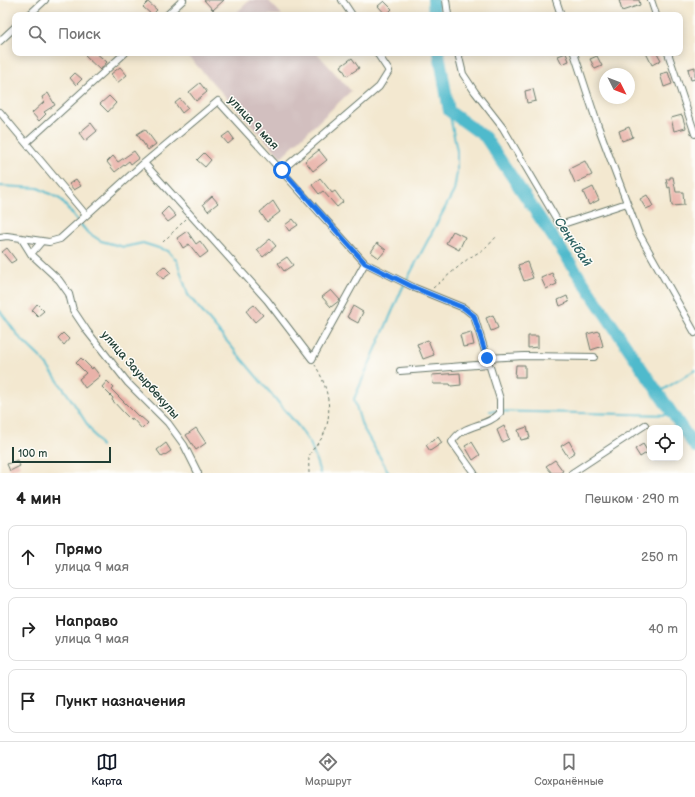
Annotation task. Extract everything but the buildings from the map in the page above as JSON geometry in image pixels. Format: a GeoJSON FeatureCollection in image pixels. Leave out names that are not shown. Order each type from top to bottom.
{"type":"FeatureCollection","features":[{"type":"Feature","properties":{"kind":"street"},"geometry":{"type":"LineString","coordinates":[[32,12],[45,0]]}},
{"type":"Feature","properties":{"kind":"street"},"geometry":{"type":"LineString","coordinates":[[170,12],[183,0]]}},
{"type":"Feature","properties":{"kind":"street"},"geometry":{"type":"LineString","coordinates":[[342,0],[350,12]]}},
{"type":"Feature","properties":{"kind":"street"},"geometry":{"type":"LineString","coordinates":[[446,0],[448,12]]}},
{"type":"Feature","properties":{"kind":"street"},"geometry":{"type":"LineString","coordinates":[[556,0],[560,12]]}},
{"type":"Feature","properties":{"kind":"street"},"geometry":{"type":"LineString","coordinates":[[651,0],[655,12]]}},
{"type":"Feature","properties":{"kind":"street"},"geometry":{"type":"LineString","coordinates":[[0,41],[12,30]]}},
{"type":"Feature","properties":{"kind":"street"},"geometry":{"type":"LineString","coordinates":[[26,143],[122,56]]}},
{"type":"Feature","properties":{"kind":"street"},"geometry":{"type":"LineString","coordinates":[[282,170],[379,86],[389,71],[379,56]]}},
{"type":"Feature","properties":{"kind":"street"},"geometry":{"type":"LineString","coordinates":[[459,56],[463,74],[474,92],[503,128],[560,225],[627,203]]}},
{"type":"Feature","properties":{"kind":"street"},"geometry":{"type":"LineString","coordinates":[[575,56],[598,126],[638,232],[695,333]]}},
{"type":"Feature","properties":{"kind":"street"},"geometry":{"type":"LineString","coordinates":[[669,56],[695,134]]}},
{"type":"Feature","properties":{"kind":"street","name":"улица 9 мая"},"geometry":{"type":"LineString","coordinates":[[144,163],[218,101],[365,263],[415,288],[464,308],[474,316],[500,398],[500,413],[495,419],[465,430],[456,435],[452,442],[474,473]]}},
{"type":"Feature","properties":{"kind":"street"},"geometry":{"type":"LineString","coordinates":[[0,112],[86,215]]}},
{"type":"Feature","properties":{"kind":"street"},"geometry":{"type":"LineString","coordinates":[[0,237],[7,236],[49,242],[60,239],[144,163],[267,300],[312,359],[365,263]]}},
{"type":"Feature","properties":{"kind":"street","name":"улица Зауырбекулы"},"geometry":{"type":"LineString","coordinates":[[21,238],[31,254],[59,280],[69,294],[73,310],[87,331],[128,383],[168,423],[184,445],[198,473]]}},
{"type":"Feature","properties":{"kind":"street"},"geometry":{"type":"LineString","coordinates":[[31,254],[42,241]]}},
{"type":"Feature","properties":{"kind":"street"},"geometry":{"type":"LineString","coordinates":[[400,371],[524,356],[594,357]]}},
{"type":"Feature","properties":{"kind":"street"},"geometry":{"type":"LineString","coordinates":[[572,473],[645,425]]}},
{"type":"Feature","properties":{"kind":"path"},"geometry":{"type":"LineString","coordinates":[[164,242],[191,215]]}},
{"type":"Feature","properties":{"kind":"path"},"geometry":{"type":"LineString","coordinates":[[427,293],[469,258],[486,248],[497,236]]}},
{"type":"Feature","properties":{"kind":"path"},"geometry":{"type":"LineString","coordinates":[[309,473],[309,456],[322,437],[329,420],[330,404],[320,373],[312,359]]}},
{"type":"Feature","properties":{"kind":"shaded area"},"geometry":{"type":"Polygon","coordinates":[[[250,0],[268,0],[279,12],[237,12],[250,0]]]}},
{"type":"Feature","properties":{"kind":"shaded area"},"geometry":{"type":"Polygon","coordinates":[[[320,56],[351,91],[281,157],[189,57],[320,56]]]}},
{"type":"Feature","properties":{"kind":"waterway","name":"Сеңкібай"},"geometry":{"type":"LineString","coordinates":[[433,0],[434,12]]}},
{"type":"Feature","properties":{"kind":"waterway","name":"Сеңкібай"},"geometry":{"type":"LineString","coordinates":[[440,56],[449,111],[485,137],[695,447]]}},
{"type":"Feature","properties":{"kind":"waterway"},"geometry":{"type":"LineString","coordinates":[[389,473],[362,426],[354,399],[402,289],[454,191],[457,172],[457,151],[449,111]]}},
{"type":"Feature","properties":{"kind":"waterway"},"geometry":{"type":"LineString","coordinates":[[0,186],[38,188],[60,199],[87,232],[101,241],[124,247],[143,243],[168,251],[177,261],[188,295],[299,427],[311,445],[320,473]]}},
{"type":"Feature","properties":{"kind":"waterway"},"geometry":{"type":"LineString","coordinates":[[0,311],[19,337],[43,360],[71,399],[101,446]]}},
{"type":"Feature","properties":{"kind":"waterway"},"geometry":{"type":"LineString","coordinates":[[658,393],[695,370]]}},
{"type":"Feature","properties":{"kind":"waterway"},"geometry":{"type":"LineString","coordinates":[[490,411],[673,415]]}},
{"type":"Feature","properties":{"kind":"route"},"geometry":{"type":"LineString","coordinates":[[282,170],[365,263],[415,288],[464,308],[474,316],[487,358]]}}]}
